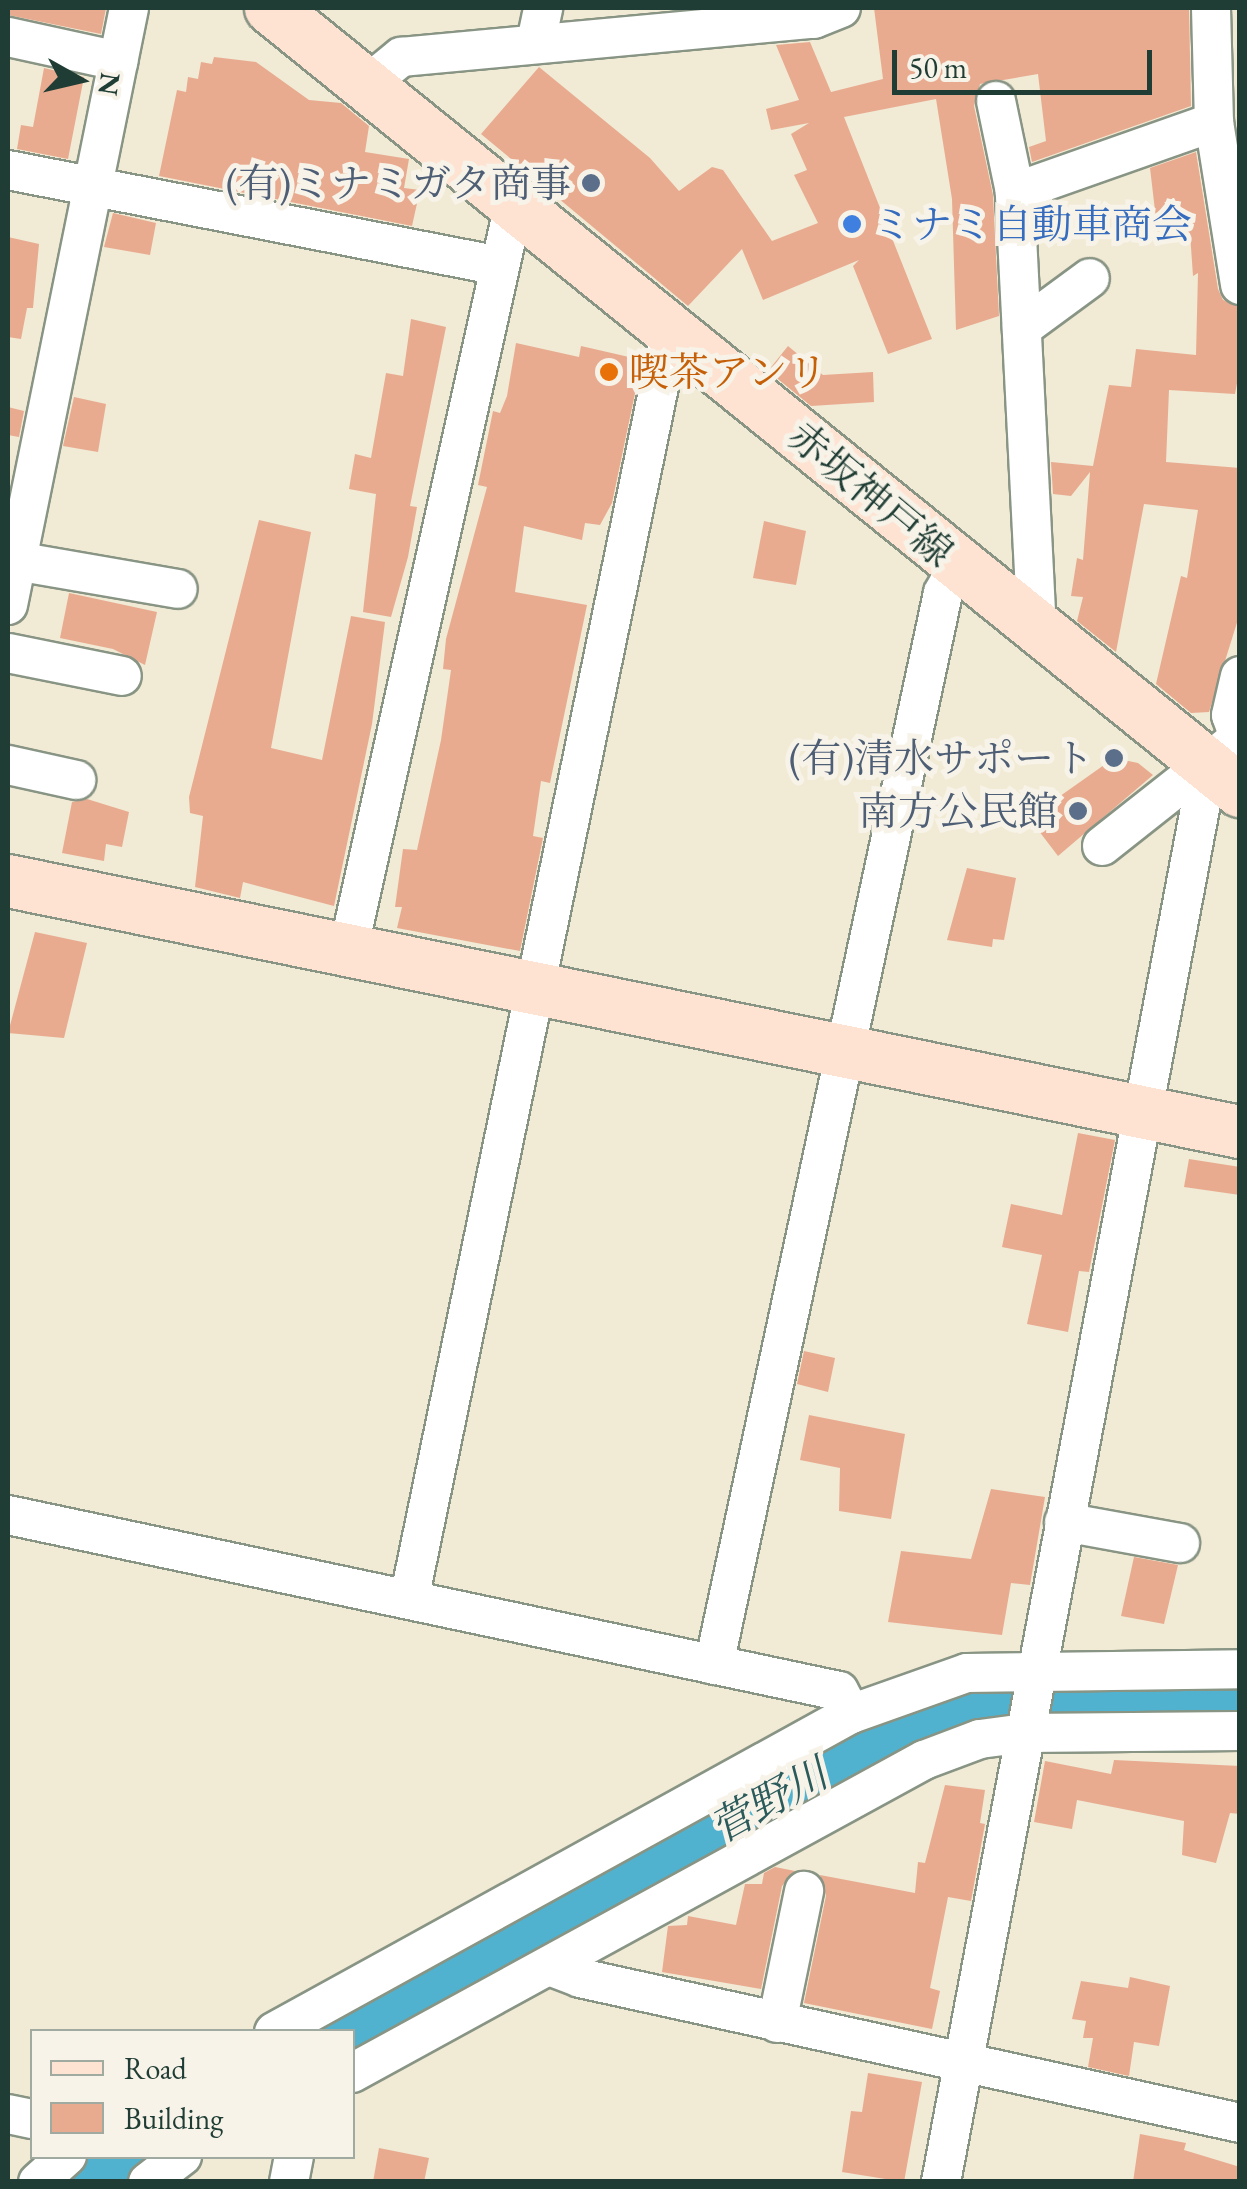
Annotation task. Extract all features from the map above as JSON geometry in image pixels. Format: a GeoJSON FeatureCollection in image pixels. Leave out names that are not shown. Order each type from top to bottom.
{"type":"FeatureCollection","features":[{"type":"Feature","properties":{"kind":"street"},"geometry":{"type":"LineString","coordinates":[[8,605],[129,8]]}},
{"type":"Feature","properties":{"kind":"street","name":"赤坂神戸線"},"geometry":{"type":"LineString","coordinates":[[271,8],[671,328],[1037,631],[1232,758]]}},
{"type":"Feature","properties":{"kind":"street"},"geometry":{"type":"LineString","coordinates":[[368,84],[401,57],[539,25],[814,18],[841,8]]}},
{"type":"Feature","properties":{"kind":"street"},"geometry":{"type":"LineString","coordinates":[[1211,8],[1214,122],[1240,286]]}},
{"type":"Feature","properties":{"kind":"street"},"geometry":{"type":"LineString","coordinates":[[8,37],[118,62]]}},
{"type":"Feature","properties":{"kind":"street"},"geometry":{"type":"LineString","coordinates":[[996,101],[1014,192],[1037,631]]}},
{"type":"Feature","properties":{"kind":"street"},"geometry":{"type":"LineString","coordinates":[[1014,192],[1214,122]]}},
{"type":"Feature","properties":{"kind":"street"},"geometry":{"type":"LineString","coordinates":[[8,170],[500,266]]}},
{"type":"Feature","properties":{"kind":"street"},"geometry":{"type":"LineString","coordinates":[[348,952],[514,204]]}},
{"type":"Feature","properties":{"kind":"street"},"geometry":{"type":"LineString","coordinates":[[1022,328],[1090,278]]}},
{"type":"Feature","properties":{"kind":"street"},"geometry":{"type":"LineString","coordinates":[[408,1600],[671,328]]}},
{"type":"Feature","properties":{"kind":"street"},"geometry":{"type":"LineString","coordinates":[[16,561],[178,589]]}},
{"type":"Feature","properties":{"kind":"street"},"geometry":{"type":"LineString","coordinates":[[714,1665],[943,593],[958,566]]}},
{"type":"Feature","properties":{"kind":"street"},"geometry":{"type":"LineString","coordinates":[[8,653],[122,676]]}},
{"type":"Feature","properties":{"kind":"street"},"geometry":{"type":"LineString","coordinates":[[941,2182],[1138,1110],[1232,758],[1231,715],[1240,676]]}},
{"type":"Feature","properties":{"kind":"street"},"geometry":{"type":"LineString","coordinates":[[1102,846],[1232,758]]}},
{"type":"Feature","properties":{"kind":"street"},"geometry":{"type":"LineString","coordinates":[[8,766],[76,780]]}},
{"type":"Feature","properties":{"kind":"street"},"geometry":{"type":"LineString","coordinates":[[8,880],[534,992],[844,1048],[1240,1132]]}},
{"type":"Feature","properties":{"kind":"street"},"geometry":{"type":"LineString","coordinates":[[8,1516],[839,1692],[851,1714]]}},
{"type":"Feature","properties":{"kind":"street"},"geometry":{"type":"LineString","coordinates":[[1064,1522],[1180,1543]]}},
{"type":"Feature","properties":{"kind":"street"},"geometry":{"type":"LineString","coordinates":[[279,2029],[851,1714],[967,1673],[1240,1669]]}},
{"type":"Feature","properties":{"kind":"street"},"geometry":{"type":"LineString","coordinates":[[355,2070],[552,1967],[924,1760],[980,1739],[1025,1733],[1240,1730]]}},
{"type":"Feature","properties":{"kind":"street"},"geometry":{"type":"LineString","coordinates":[[777,2023],[804,1891]]}},
{"type":"Feature","properties":{"kind":"street"},"geometry":{"type":"LineString","coordinates":[[552,1967],[777,2023],[1240,2124]]}},
{"type":"Feature","properties":{"kind":"street"},"geometry":{"type":"LineString","coordinates":[[38,2182],[64,2159]]}},
{"type":"Feature","properties":{"kind":"street"},"geometry":{"type":"LineString","coordinates":[[148,2182],[178,2159]]}},
{"type":"Feature","properties":{"kind":"building"},"geometry":{"type":"Polygon","coordinates":[[[8,8],[106,8],[101,34],[8,15],[8,8]]]}},
{"type":"Feature","properties":{"kind":"building"},"geometry":{"type":"Polygon","coordinates":[[[874,8],[1189,8],[1191,106],[1032,162],[1029,147],[1046,141],[1038,74],[980,84],[974,106],[993,195],[999,316],[956,330],[952,199],[936,99],[844,117],[932,339],[888,354],[853,266],[859,260],[763,300],[742,249],[688,306],[481,134],[539,67],[650,158],[679,191],[712,167],[723,170],[772,241],[818,223],[794,175],[807,170],[791,134],[809,123],[771,130],[766,109],[799,100],[776,45],[810,42],[831,92],[883,79],[874,8]]]}},
{"type":"Feature","properties":{"kind":"building"},"geometry":{"type":"Polygon","coordinates":[[[214,57],[256,62],[309,100],[341,103],[369,126],[365,152],[409,159],[404,188],[420,190],[412,226],[159,176],[177,90],[186,92],[188,77],[198,79],[201,62],[212,64],[214,57]]]}},
{"type":"Feature","properties":{"kind":"building"},"geometry":{"type":"Polygon","coordinates":[[[44,68],[84,77],[68,159],[17,149],[21,125],[33,127],[44,68]]]}},
{"type":"Feature","properties":{"kind":"building"},"geometry":{"type":"Polygon","coordinates":[[[1196,152],[1218,289],[1223,300],[1240,307],[1240,367],[1235,394],[1169,390],[1166,462],[1240,468],[1240,613],[1209,712],[1191,713],[1156,684],[1181,576],[1187,578],[1198,510],[1144,504],[1116,652],[1077,621],[1083,597],[1071,596],[1077,558],[1083,560],[1090,472],[1071,496],[1053,494],[1051,462],[1093,466],[1109,385],[1131,387],[1136,349],[1196,355],[1198,273],[1193,276],[1190,233],[1158,236],[1150,168],[1196,152]]]}},
{"type":"Feature","properties":{"kind":"building"},"geometry":{"type":"Polygon","coordinates":[[[113,213],[156,223],[150,255],[104,247],[113,213]]]}},
{"type":"Feature","properties":{"kind":"building"},"geometry":{"type":"Polygon","coordinates":[[[8,237],[39,244],[33,308],[27,308],[21,339],[8,337],[8,237]]]}},
{"type":"Feature","properties":{"kind":"building"},"geometry":{"type":"Polygon","coordinates":[[[411,319],[446,327],[410,506],[417,507],[408,557],[391,617],[363,612],[376,494],[349,489],[355,454],[371,458],[386,373],[403,376],[411,319]]]}},
{"type":"Feature","properties":{"kind":"building"},"geometry":{"type":"Polygon","coordinates":[[[516,343],[579,357],[581,346],[642,360],[612,503],[600,525],[585,523],[582,540],[524,526],[515,592],[587,605],[550,783],[541,781],[533,836],[543,838],[520,951],[397,928],[402,907],[395,907],[403,849],[417,850],[441,740],[451,670],[443,669],[446,639],[487,487],[478,485],[493,411],[500,413],[507,396],[516,343]]]}},
{"type":"Feature","properties":{"kind":"building"},"geometry":{"type":"Polygon","coordinates":[[[788,346],[823,375],[873,372],[874,402],[811,406],[768,371],[788,346]]]}},
{"type":"Feature","properties":{"kind":"building"},"geometry":{"type":"Polygon","coordinates":[[[74,397],[106,404],[98,452],[63,446],[74,397]]]}},
{"type":"Feature","properties":{"kind":"building"},"geometry":{"type":"Polygon","coordinates":[[[8,407],[24,411],[19,437],[8,435],[8,407]]]}},
{"type":"Feature","properties":{"kind":"building"},"geometry":{"type":"Polygon","coordinates":[[[259,520],[311,532],[271,748],[322,760],[351,616],[385,622],[372,724],[334,906],[243,882],[240,898],[195,887],[203,816],[190,813],[189,797],[259,520]]]}},
{"type":"Feature","properties":{"kind":"building"},"geometry":{"type":"Polygon","coordinates":[[[764,521],[806,531],[796,585],[753,578],[764,521]]]}},
{"type":"Feature","properties":{"kind":"building"},"geometry":{"type":"Polygon","coordinates":[[[69,593],[157,612],[145,665],[113,649],[60,638],[69,593]]]}},
{"type":"Feature","properties":{"kind":"building","name":"南方公民館"},"geometry":{"type":"Polygon","coordinates":[[[1114,758],[1138,763],[1153,775],[1058,856],[1029,818],[1114,758]]]}},
{"type":"Feature","properties":{"kind":"building"},"geometry":{"type":"Polygon","coordinates":[[[87,799],[129,812],[122,847],[106,844],[104,861],[62,853],[72,802],[87,799]]]}},
{"type":"Feature","properties":{"kind":"building"},"geometry":{"type":"Polygon","coordinates":[[[967,868],[1016,878],[1004,940],[993,939],[992,947],[947,940],[967,868]]]}},
{"type":"Feature","properties":{"kind":"building"},"geometry":{"type":"Polygon","coordinates":[[[35,932],[87,943],[64,1038],[8,1033],[35,932]]]}},
{"type":"Feature","properties":{"kind":"building"},"geometry":{"type":"Polygon","coordinates":[[[1078,1133],[1115,1140],[1089,1272],[1079,1271],[1068,1332],[1027,1324],[1042,1255],[1002,1247],[1011,1204],[1062,1215],[1078,1133]]]}},
{"type":"Feature","properties":{"kind":"building"},"geometry":{"type":"Polygon","coordinates":[[[1189,1159],[1240,1167],[1240,1195],[1184,1187],[1189,1159]]]}},
{"type":"Feature","properties":{"kind":"building"},"geometry":{"type":"Polygon","coordinates":[[[804,1351],[835,1358],[828,1392],[797,1384],[804,1351]]]}},
{"type":"Feature","properties":{"kind":"building"},"geometry":{"type":"Polygon","coordinates":[[[809,1415],[905,1434],[891,1519],[839,1511],[840,1468],[800,1460],[809,1415]]]}},
{"type":"Feature","properties":{"kind":"building"},"geometry":{"type":"Polygon","coordinates":[[[991,1489],[1045,1497],[1030,1585],[1011,1583],[1002,1635],[888,1622],[901,1551],[971,1559],[991,1489]]]}},
{"type":"Feature","properties":{"kind":"building"},"geometry":{"type":"Polygon","coordinates":[[[1134,1557],[1178,1565],[1164,1624],[1121,1616],[1134,1557]]]}},
{"type":"Feature","properties":{"kind":"building"},"geometry":{"type":"Polygon","coordinates":[[[1114,1760],[1240,1766],[1240,1814],[1230,1813],[1216,1863],[1182,1855],[1184,1821],[1077,1800],[1072,1829],[1034,1822],[1045,1761],[1111,1774],[1114,1760]]]}},
{"type":"Feature","properties":{"kind":"building"},"geometry":{"type":"Polygon","coordinates":[[[945,1785],[985,1790],[980,1823],[985,1824],[971,1901],[948,1897],[930,1988],[940,1991],[932,2029],[804,2003],[826,1896],[820,1875],[915,1893],[918,1862],[925,1863],[945,1785]]]}},
{"type":"Feature","properties":{"kind":"building"},"geometry":{"type":"Polygon","coordinates":[[[775,1867],[795,1871],[782,1886],[761,1989],[662,1972],[668,1926],[687,1925],[688,1916],[736,1925],[745,1884],[762,1884],[764,1873],[775,1867]]]}},
{"type":"Feature","properties":{"kind":"building"},"geometry":{"type":"Polygon","coordinates":[[[1130,1977],[1170,1986],[1159,2046],[1134,2042],[1129,2076],[1088,2067],[1093,2038],[1083,2038],[1086,2021],[1072,2019],[1081,1981],[1128,1988],[1130,1977]]]}},
{"type":"Feature","properties":{"kind":"building"},"geometry":{"type":"Polygon","coordinates":[[[868,2073],[922,2082],[904,2182],[842,2172],[851,2111],[862,2112],[868,2073]]]}},
{"type":"Feature","properties":{"kind":"building"},"geometry":{"type":"Polygon","coordinates":[[[1140,2134],[1186,2143],[1184,2150],[1240,2167],[1240,2182],[1133,2182],[1140,2134]]]}},
{"type":"Feature","properties":{"kind":"building"},"geometry":{"type":"Polygon","coordinates":[[[379,2148],[429,2158],[424,2182],[373,2182],[379,2148]]]}},
{"type":"Feature","properties":{"kind":"waterway","name":"菅野川"},"geometry":{"type":"LineString","coordinates":[[339,2029],[577,1909],[862,1749],[985,1699],[1240,1698]]}},
{"type":"Feature","properties":{"kind":"waterway","name":"菅野川"},"geometry":{"type":"LineString","coordinates":[[98,2182],[124,2159]]}},
{"type":"Feature","properties":{"kind":"place","name":"(有)ミナミガタ商事"},"geometry":{"type":"Point","coordinates":[591,183]}},
{"type":"Feature","properties":{"kind":"place","name":"ミナミ自動車商会"},"geometry":{"type":"Point","coordinates":[852,224]}},
{"type":"Feature","properties":{"kind":"place","name":"喫茶アンリ"},"geometry":{"type":"Point","coordinates":[609,372]}},
{"type":"Feature","properties":{"kind":"place","name":"(有)清水サポート"},"geometry":{"type":"Point","coordinates":[1114,758]}},
{"type":"Feature","properties":{"kind":"place","name":"南方公民館"},"geometry":{"type":"Point","coordinates":[1078,811]}}]}
